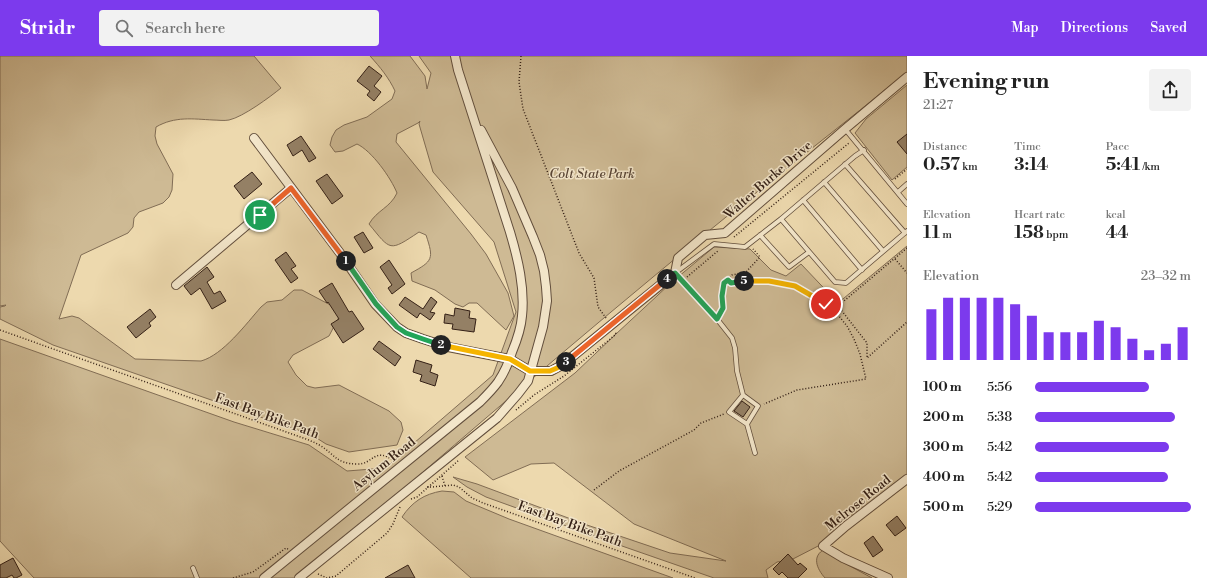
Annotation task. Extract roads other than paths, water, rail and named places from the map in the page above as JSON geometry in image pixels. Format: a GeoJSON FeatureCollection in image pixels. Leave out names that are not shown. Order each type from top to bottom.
{"type":"FeatureCollection","features":[{"type":"Feature","properties":{"kind":"street"},"geometry":{"type":"LineString","coordinates":[[455,56],[458,70],[510,232],[520,274],[523,300],[522,316],[510,359]]}},
{"type":"Feature","properties":{"kind":"street","name":"Walter Burke Drive"},"geometry":{"type":"LineString","coordinates":[[675,273],[678,258],[705,235],[725,233],[845,128],[907,77]]}},
{"type":"Feature","properties":{"kind":"street"},"geometry":{"type":"LineString","coordinates":[[299,578],[497,418],[528,381],[545,318],[547,300],[544,271],[540,255],[522,210],[468,100]]}},
{"type":"Feature","properties":{"kind":"street"},"geometry":{"type":"LineString","coordinates":[[254,138],[376,304],[397,327],[406,333],[423,339],[448,347],[510,359],[530,371],[550,371],[562,365],[675,273]]}},
{"type":"Feature","properties":{"kind":"street"},"geometry":{"type":"LineString","coordinates":[[176,285],[291,188]]}},
{"type":"Feature","properties":{"kind":"street","name":"Asylum Road"},"geometry":{"type":"LineString","coordinates":[[264,578],[480,402],[498,382],[510,359]]}},
{"type":"Feature","properties":{"kind":"street","name":"Melrose Road"},"geometry":{"type":"LineString","coordinates":[[888,578],[843,558],[823,546],[846,526],[907,479]]}},
{"type":"Feature","properties":{"kind":"lane"},"geometry":{"type":"LineString","coordinates":[[845,128],[907,204]]}},
{"type":"Feature","properties":{"kind":"lane"},"geometry":{"type":"LineString","coordinates":[[747,424],[758,406],[743,395],[737,371],[735,348],[732,338],[717,319],[675,273],[714,244],[745,247],[864,150]]}},
{"type":"Feature","properties":{"kind":"lane"},"geometry":{"type":"LineString","coordinates":[[781,219],[835,282],[846,283],[862,270],[906,232],[845,164]]}},
{"type":"Feature","properties":{"kind":"lane"},"geometry":{"type":"LineString","coordinates":[[824,182],[883,251]]}},
{"type":"Feature","properties":{"kind":"lane"},"geometry":{"type":"LineString","coordinates":[[898,192],[907,184]]}},
{"type":"Feature","properties":{"kind":"lane"},"geometry":{"type":"LineString","coordinates":[[803,200],[862,270]]}},
{"type":"Feature","properties":{"kind":"lane"},"geometry":{"type":"LineString","coordinates":[[760,235],[789,268],[809,252]]}},
{"type":"Feature","properties":{"kind":"lane"},"geometry":{"type":"LineString","coordinates":[[743,395],[729,412],[747,424],[755,453]]}},
{"type":"Feature","properties":{"kind":"lane"},"geometry":{"type":"LineString","coordinates":[[193,568],[197,578]]}},
{"type":"Feature","properties":{"kind":"park label","name":"Colt State Park"},"geometry":{"type":"Point","coordinates":[592,174]}}]}
